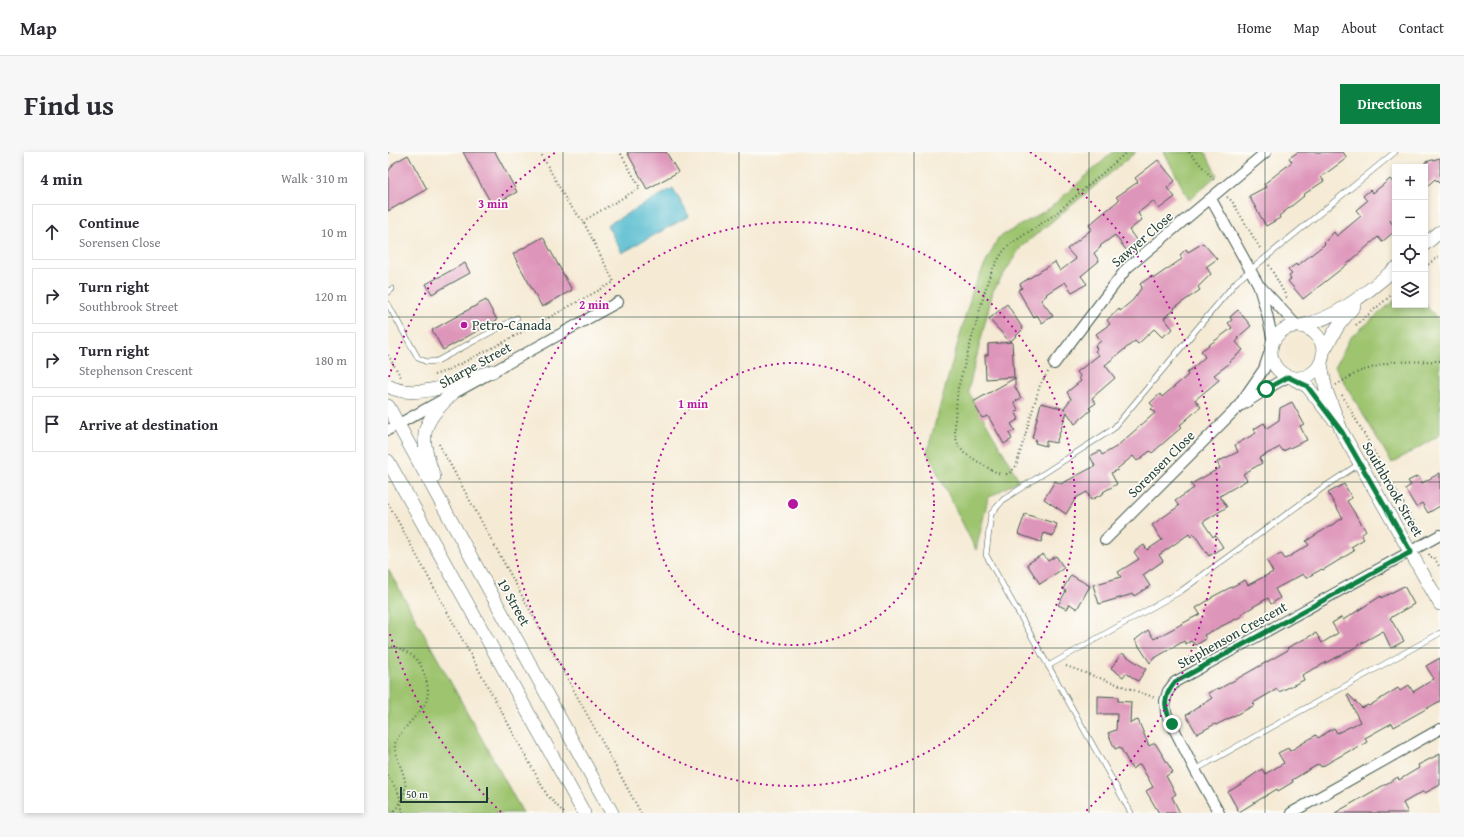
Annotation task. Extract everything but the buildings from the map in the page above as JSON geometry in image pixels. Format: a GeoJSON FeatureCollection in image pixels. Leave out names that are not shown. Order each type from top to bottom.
{"type":"FeatureCollection","features":[{"type":"Feature","properties":{"kind":"main road"},"geometry":{"type":"LineString","coordinates":[[1428,242],[1440,232]]}},
{"type":"Feature","properties":{"kind":"main road"},"geometry":{"type":"LineString","coordinates":[[1360,298],[1338,326],[1316,371],[1310,375],[1291,378],[1276,368],[1271,359],[1271,347],[1274,338],[1284,328],[1312,324],[1330,317],[1360,298],[1392,271]]}},
{"type":"Feature","properties":{"kind":"main road"},"geometry":{"type":"LineString","coordinates":[[1298,326],[1308,328],[1321,342],[1322,358]]}},
{"type":"Feature","properties":{"kind":"main road","name":"Southbrook Street"},"geometry":{"type":"LineString","coordinates":[[1322,358],[1326,390],[1342,432]]}},
{"type":"Feature","properties":{"kind":"main road"},"geometry":{"type":"LineString","coordinates":[[388,386],[400,391],[416,392],[446,386],[493,371]]}},
{"type":"Feature","properties":{"kind":"main road","name":"Southbrook Street"},"geometry":{"type":"LineString","coordinates":[[1291,378],[1307,386],[1342,432],[1440,604]]}},
{"type":"Feature","properties":{"kind":"main road"},"geometry":{"type":"LineString","coordinates":[[446,511],[428,457],[425,433],[431,417],[453,393]]}},
{"type":"Feature","properties":{"kind":"main road","name":"19 Street"},"geometry":{"type":"LineString","coordinates":[[388,406],[393,427],[446,511],[612,813]]}},
{"type":"Feature","properties":{"kind":"main road"},"geometry":{"type":"LineString","coordinates":[[388,461],[584,813]]}},
{"type":"Feature","properties":{"kind":"street","name":"Sawyer Close"},"geometry":{"type":"LineString","coordinates":[[1054,364],[1127,268],[1266,152]]}},
{"type":"Feature","properties":{"kind":"street"},"geometry":{"type":"LineString","coordinates":[[1211,199],[1258,284],[1267,314],[1271,347]]}},
{"type":"Feature","properties":{"kind":"street"},"geometry":{"type":"LineString","coordinates":[[1258,284],[1298,326]]}},
{"type":"Feature","properties":{"kind":"street","name":"Sharpe Street"},"geometry":{"type":"LineString","coordinates":[[393,427],[618,302]]}},
{"type":"Feature","properties":{"kind":"street","name":"Sorensen Close"},"geometry":{"type":"LineString","coordinates":[[1105,540],[1237,408],[1264,369],[1271,347]]}},
{"type":"Feature","properties":{"kind":"street","name":"Sorensen Close"},"geometry":{"type":"LineString","coordinates":[[1237,408],[1275,384],[1291,378]]}},
{"type":"Feature","properties":{"kind":"street","name":"Stephenson Crescent"},"geometry":{"type":"LineString","coordinates":[[1165,701],[1168,691],[1175,682],[1440,535]]}},
{"type":"Feature","properties":{"kind":"street"},"geometry":{"type":"LineString","coordinates":[[1165,701],[1166,713],[1219,813]]}},
{"type":"Feature","properties":{"kind":"street"},"geometry":{"type":"LineString","coordinates":[[1291,813],[1440,729]]}},
{"type":"Feature","properties":{"kind":"lane"},"geometry":{"type":"LineString","coordinates":[[1131,813],[986,555],[991,514],[1004,499],[1113,428],[1237,282],[1395,152]]}},
{"type":"Feature","properties":{"kind":"lane"},"geometry":{"type":"LineString","coordinates":[[388,304],[418,358],[427,362],[437,362],[517,318]]}},
{"type":"Feature","properties":{"kind":"lane"},"geometry":{"type":"LineString","coordinates":[[1048,666],[1181,591],[1321,488],[1360,463]]}},
{"type":"Feature","properties":{"kind":"lane"},"geometry":{"type":"LineString","coordinates":[[1195,770],[1440,633]]}},
{"type":"Feature","properties":{"kind":"path"},"geometry":{"type":"LineString","coordinates":[[428,377],[446,371],[497,346],[614,282],[583,221],[568,203],[540,152]]}},
{"type":"Feature","properties":{"kind":"path"},"geometry":{"type":"LineString","coordinates":[[583,221],[640,188],[620,152]]}},
{"type":"Feature","properties":{"kind":"path"},"geometry":{"type":"LineString","coordinates":[[1054,364],[1040,385],[1016,466],[1011,472],[1001,474],[993,471],[964,453],[958,445],[956,435],[955,418],[958,388],[989,277],[997,261],[1009,244],[1054,215],[1127,152]]}},
{"type":"Feature","properties":{"kind":"path"},"geometry":{"type":"LineString","coordinates":[[1189,152],[1215,181]]}},
{"type":"Feature","properties":{"kind":"path"},"geometry":{"type":"LineString","coordinates":[[1428,265],[1440,255]]}},
{"type":"Feature","properties":{"kind":"path"},"geometry":{"type":"LineString","coordinates":[[1356,325],[1392,295]]}},
{"type":"Feature","properties":{"kind":"path"},"geometry":{"type":"LineString","coordinates":[[388,354],[403,380]]}},
{"type":"Feature","properties":{"kind":"path"},"geometry":{"type":"LineString","coordinates":[[1335,381],[1336,385],[1358,372],[1391,362],[1440,361]]}},
{"type":"Feature","properties":{"kind":"path"},"geometry":{"type":"LineString","coordinates":[[1340,392],[1418,529],[1417,534]]}},
{"type":"Feature","properties":{"kind":"path"},"geometry":{"type":"LineString","coordinates":[[437,441],[642,813]]}},
{"type":"Feature","properties":{"kind":"path"},"geometry":{"type":"LineString","coordinates":[[388,503],[547,795],[564,813]]}},
{"type":"Feature","properties":{"kind":"path"},"geometry":{"type":"LineString","coordinates":[[1430,557],[1434,557],[1440,568]]}},
{"type":"Feature","properties":{"kind":"path"},"geometry":{"type":"LineString","coordinates":[[388,646],[402,649],[417,659],[426,678],[429,690],[426,704],[419,714],[403,730],[394,746],[406,781],[405,791],[393,813]]}},
{"type":"Feature","properties":{"kind":"path"},"geometry":{"type":"LineString","coordinates":[[1056,662],[1165,701]]}},
{"type":"Feature","properties":{"kind":"path"},"geometry":{"type":"LineString","coordinates":[[388,775],[396,787],[404,813]]}},
{"type":"Feature","properties":{"kind":"green space"},"geometry":{"type":"Polygon","coordinates":[[[1113,152],[1136,152],[1021,247],[993,291],[968,391],[1019,480],[988,498],[976,550],[927,452],[973,289],[998,238],[1050,208],[1113,152]]]}},
{"type":"Feature","properties":{"kind":"green space"},"geometry":{"type":"Polygon","coordinates":[[[1164,152],[1205,152],[1217,175],[1189,200],[1164,152]]]}},
{"type":"Feature","properties":{"kind":"green space"},"geometry":{"type":"Polygon","coordinates":[[[1392,303],[1392,308],[1428,308],[1440,322],[1440,435],[1392,463],[1335,367],[1350,338],[1392,303]]]}},
{"type":"Feature","properties":{"kind":"green space"},"geometry":{"type":"Polygon","coordinates":[[[388,569],[523,813],[388,813],[388,569]]]}},
{"type":"Feature","properties":{"kind":"water"},"geometry":{"type":"Polygon","coordinates":[[[673,188],[689,216],[622,253],[607,225],[673,188]]]}},
{"type":"Feature","properties":{"kind":"place","name":"Petro-Canada"},"geometry":{"type":"Point","coordinates":[464,325]}},
{"type":"Feature","properties":{"kind":"route"},"geometry":{"type":"LineString","coordinates":[[1172,724],[1166,713],[1165,701],[1168,691],[1175,682],[1411,552],[1342,432],[1307,386],[1288,377],[1266,389]]}}]}
